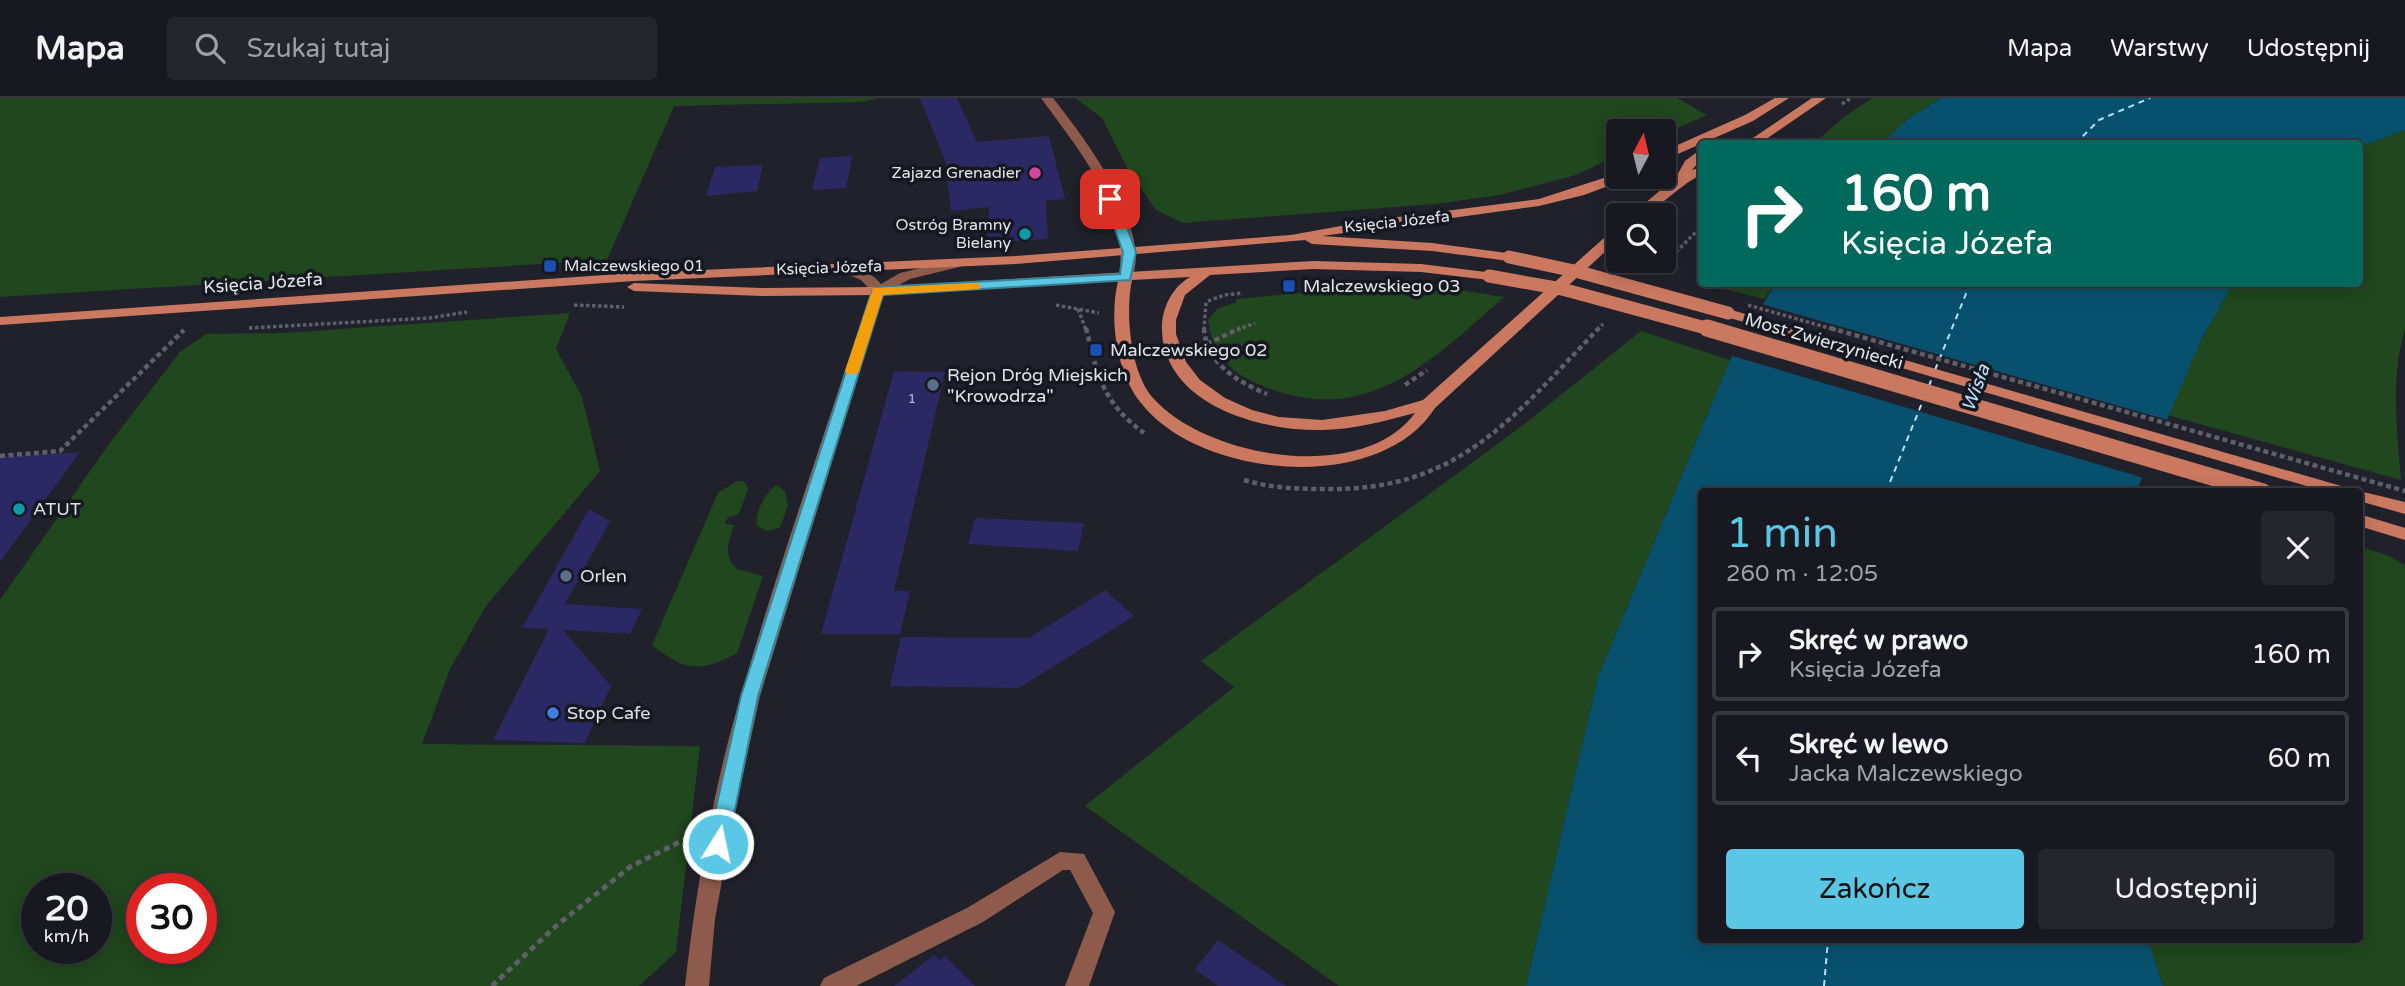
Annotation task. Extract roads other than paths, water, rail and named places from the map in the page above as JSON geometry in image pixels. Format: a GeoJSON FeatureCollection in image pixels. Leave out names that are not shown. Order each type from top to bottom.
{"type":"FeatureCollection","features":[{"type":"Feature","properties":{"kind":"main road"},"geometry":{"type":"LineString","coordinates":[[1719,140],[1783,98]]}},
{"type":"Feature","properties":{"kind":"main road"},"geometry":{"type":"LineString","coordinates":[[1756,140],[1820,98]]}},
{"type":"Feature","properties":{"kind":"main road"},"geometry":{"type":"LineString","coordinates":[[1700,140],[1749,118]]}},
{"type":"Feature","properties":{"kind":"main road"},"geometry":{"type":"LineString","coordinates":[[1676,151],[1698,141]]}},
{"type":"Feature","properties":{"kind":"main road"},"geometry":{"type":"LineString","coordinates":[[1651,203],[1681,178],[1689,164],[1698,156]]}},
{"type":"Feature","properties":{"kind":"main road"},"geometry":{"type":"LineString","coordinates":[[1681,178],[1698,172]]}},
{"type":"Feature","properties":{"kind":"main road","name":"Księcia Józefa"},"geometry":{"type":"LineString","coordinates":[[0,321],[529,285],[837,267],[958,263],[1291,239],[1334,228],[1523,207],[1578,194],[1606,182]]}},
{"type":"Feature","properties":{"kind":"main road","name":"Most Zwierzyniecki"},"geometry":{"type":"LineString","coordinates":[[1291,239],[1410,245],[1509,257],[1641,288],[2334,488]]}},
{"type":"Feature","properties":{"kind":"main road"},"geometry":{"type":"LineString","coordinates":[[1126,277],[1121,308],[1131,363],[1145,398],[1167,420],[1209,443],[1258,458],[1308,461],[1364,452],[1403,434],[1415,424],[1429,404],[1606,244]]}},
{"type":"Feature","properties":{"kind":"main road","name":"Most Zwierzyniecki"},"geometry":{"type":"LineString","coordinates":[[1211,272],[1347,264],[1421,268],[1489,276],[1562,289],[1641,309],[2249,488]]}},
{"type":"Feature","properties":{"kind":"main road","name":"Księcia Józefa"},"geometry":{"type":"LineString","coordinates":[[529,285],[761,292],[878,291],[1211,272]]}},
{"type":"Feature","properties":{"kind":"main road"},"geometry":{"type":"LineString","coordinates":[[1211,272],[1191,282],[1178,294],[1168,317],[1167,329],[1182,368],[1199,387],[1216,400],[1255,417],[1325,426],[1367,421],[1429,404]]}},
{"type":"Feature","properties":{"kind":"main road"},"geometry":{"type":"LineString","coordinates":[[2363,496],[2405,508]]}},
{"type":"Feature","properties":{"kind":"main road"},"geometry":{"type":"LineString","coordinates":[[2363,521],[2405,534]]}},
{"type":"Feature","properties":{"kind":"street"},"geometry":{"type":"LineString","coordinates":[[1047,98],[1103,184],[1118,213],[1130,252],[1126,277]]}},
{"type":"Feature","properties":{"kind":"street"},"geometry":{"type":"LineString","coordinates":[[878,291],[905,276],[958,263]]}},
{"type":"Feature","properties":{"kind":"street"},"geometry":{"type":"LineString","coordinates":[[697,986],[704,919],[722,820],[750,696],[878,291],[874,282],[865,275],[837,267]]}},
{"type":"Feature","properties":{"kind":"street"},"geometry":{"type":"LineString","coordinates":[[832,986],[975,915],[1060,861],[1076,861],[1104,912],[1077,986]]}},
{"type":"Feature","properties":{"kind":"water"},"geometry":{"type":"Polygon","coordinates":[[[1941,98],[2405,98],[2405,130],[2363,146],[2363,140],[1885,140],[1908,119],[1941,98]]]}},
{"type":"Feature","properties":{"kind":"water","name":"Wisła"},"geometry":{"type":"Polygon","coordinates":[[[1773,287],[2231,287],[2202,338],[2138,488],[1698,488],[1698,943],[2149,943],[2163,986],[1526,986],[1598,677],[1730,360],[1773,287]]]}},
{"type":"Feature","properties":{"kind":"place","name":"Zajazd Grenadier"},"geometry":{"type":"Point","coordinates":[1035,173]}},
{"type":"Feature","properties":{"kind":"place","name":"Ostróg Bramny Bielany"},"geometry":{"type":"Point","coordinates":[1025,234]}},
{"type":"Feature","properties":{"kind":"place","name":"Malczewskiego 01"},"geometry":{"type":"Point","coordinates":[550,266]}},
{"type":"Feature","properties":{"kind":"place","name":"Malczewskiego 03"},"geometry":{"type":"Point","coordinates":[1289,286]}},
{"type":"Feature","properties":{"kind":"place","name":"Malczewskiego 02"},"geometry":{"type":"Point","coordinates":[1096,350]}},
{"type":"Feature","properties":{"kind":"place","name":"Rejon Dróg Miejskich \"Krowodrza\""},"geometry":{"type":"Point","coordinates":[933,385]}},
{"type":"Feature","properties":{"kind":"place","name":"ATUT"},"geometry":{"type":"Point","coordinates":[19,509]}},
{"type":"Feature","properties":{"kind":"place","name":"Orlen"},"geometry":{"type":"Point","coordinates":[566,576]}},
{"type":"Feature","properties":{"kind":"place","name":"Stop Cafe"},"geometry":{"type":"Point","coordinates":[553,713]}}]}
